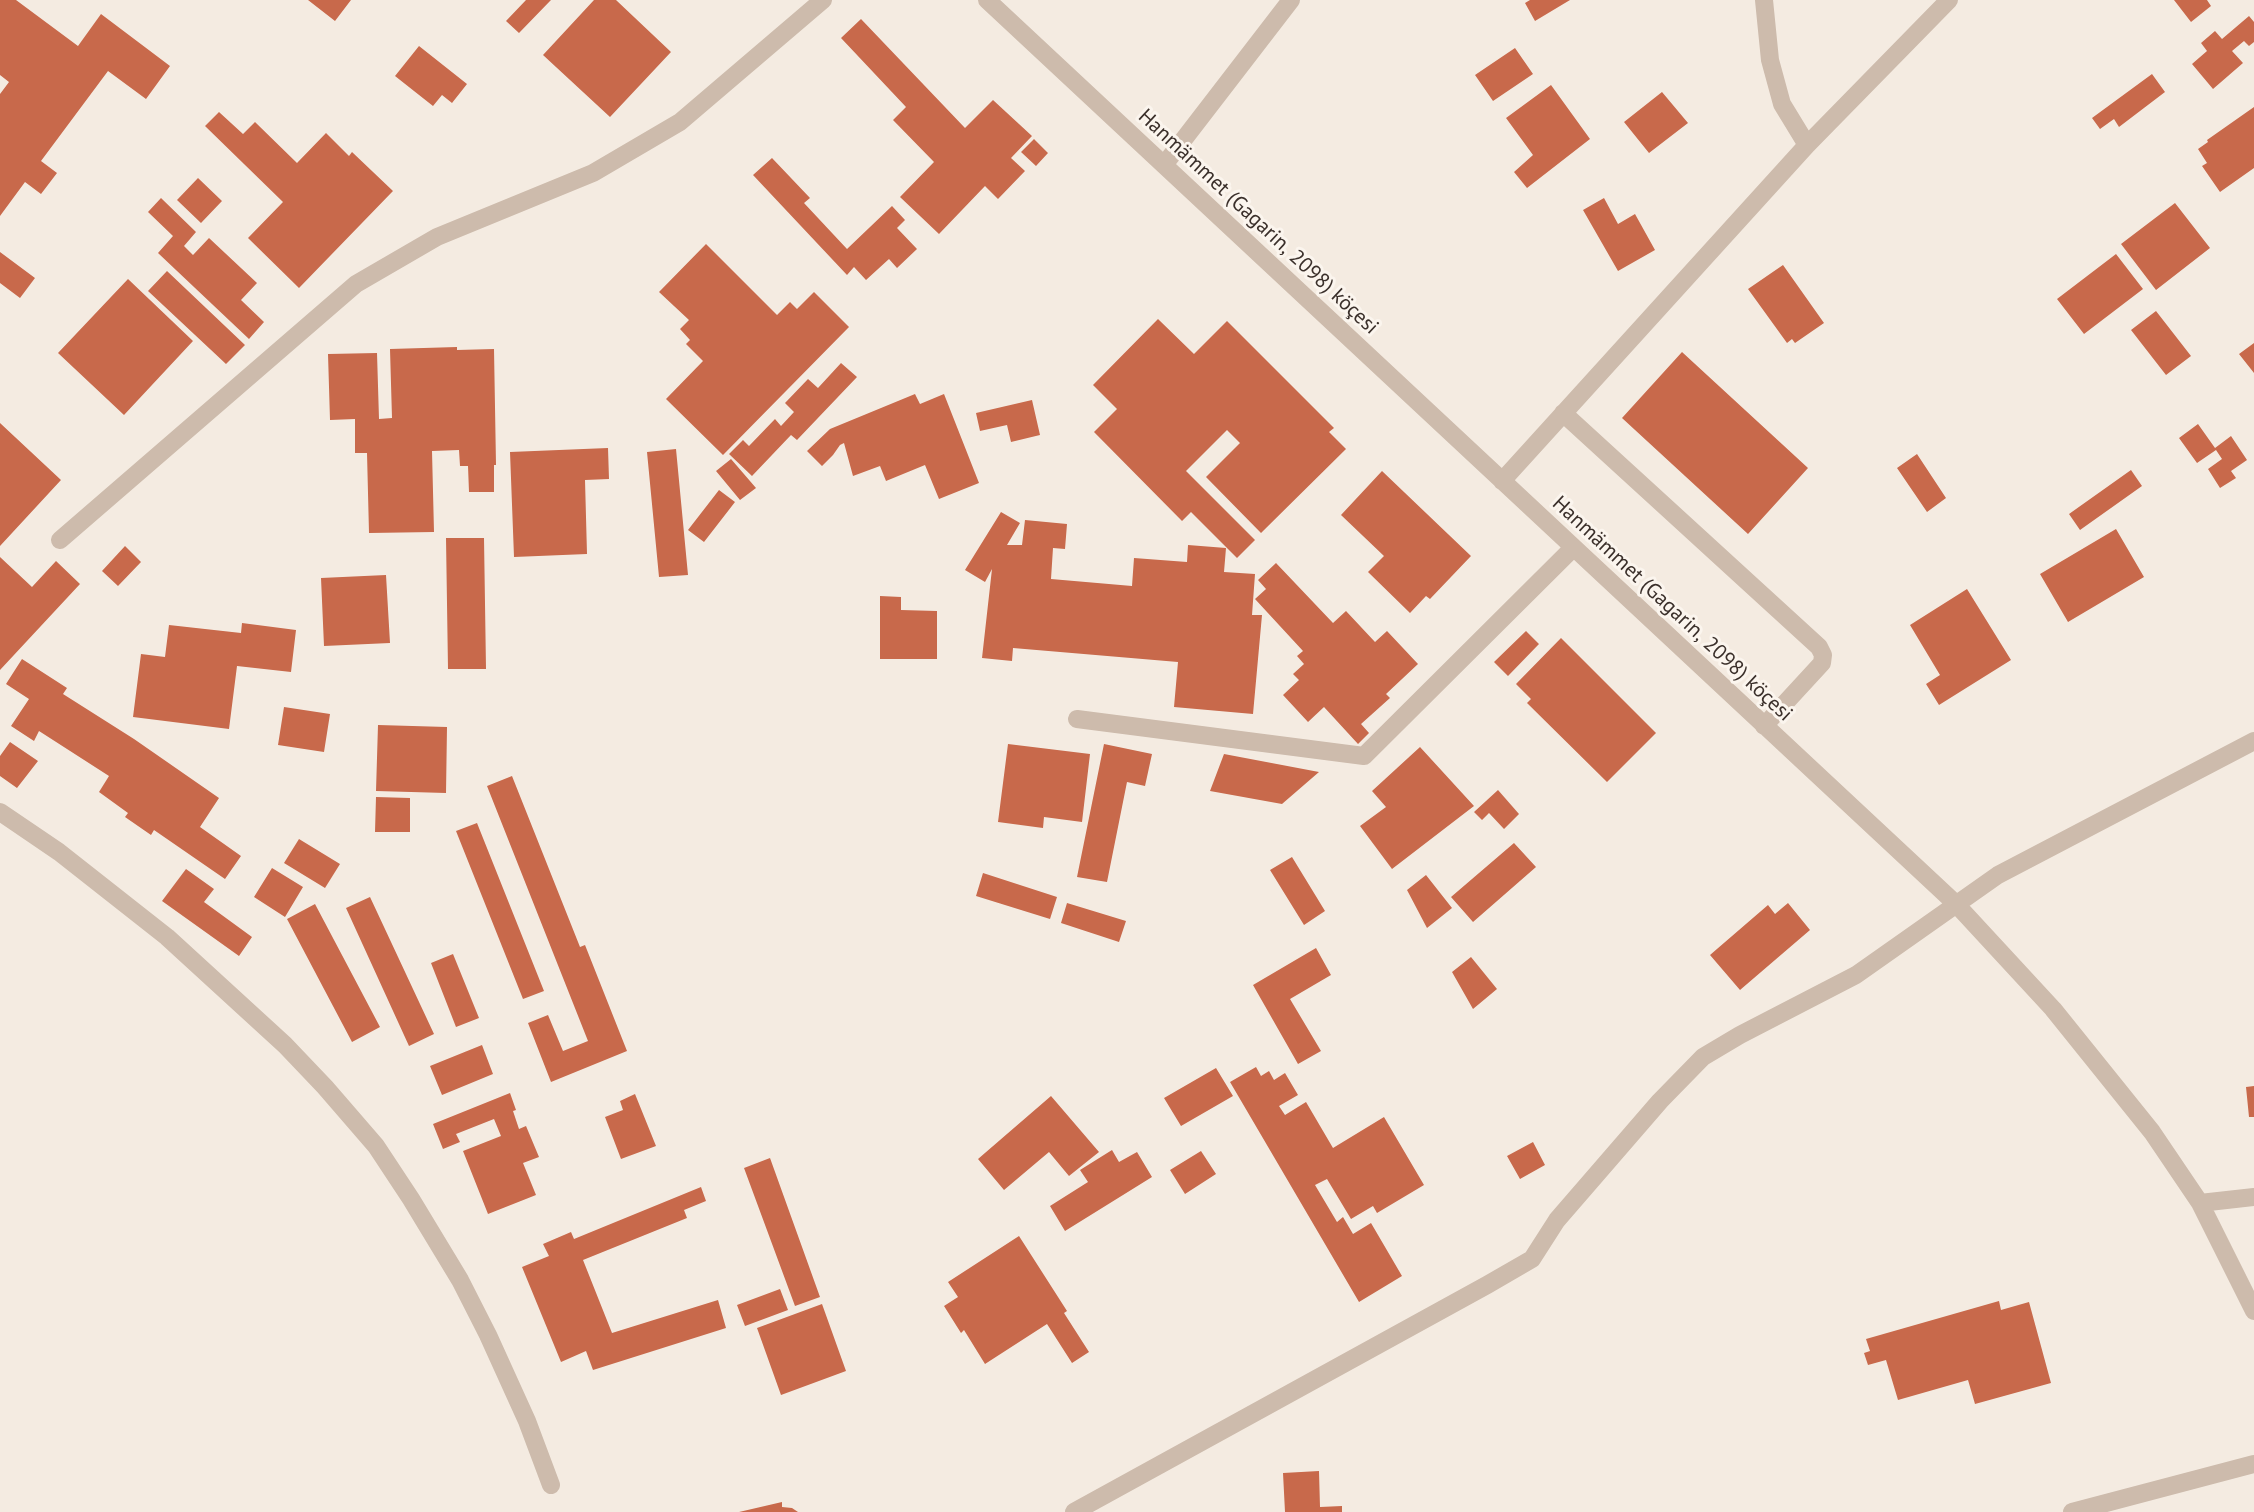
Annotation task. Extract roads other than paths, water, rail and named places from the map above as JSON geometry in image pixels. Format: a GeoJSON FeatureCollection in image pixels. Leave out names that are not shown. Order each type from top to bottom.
{"type":"FeatureCollection","features":[{"type":"Feature","properties":{"kind":"street"},"geometry":{"type":"LineString","coordinates":[[60,540],[356,284],[437,237],[593,173],[680,122],[823,0]]}},
{"type":"Feature","properties":{"kind":"street","name":"Hanmämmet (Gagarin, 2098) köçesi"},"geometry":{"type":"LineString","coordinates":[[988,0],[1956,905],[2053,1009],[2152,1132],[2200,1203],[2254,1311]]}},
{"type":"Feature","properties":{"kind":"street"},"geometry":{"type":"LineString","coordinates":[[1164,165],[1291,0]]}},
{"type":"Feature","properties":{"kind":"street"},"geometry":{"type":"LineString","coordinates":[[1764,0],[1770,60],[1782,104],[1807,145]]}},
{"type":"Feature","properties":{"kind":"street"},"geometry":{"type":"LineString","coordinates":[[1502,481],[1807,145],[1949,0]]}},
{"type":"Feature","properties":{"kind":"street"},"geometry":{"type":"LineString","coordinates":[[1563,414],[1819,647],[1823,655],[1822,663],[1764,726]]}},
{"type":"Feature","properties":{"kind":"street"},"geometry":{"type":"LineString","coordinates":[[1077,719],[1364,756],[1573,548]]}},
{"type":"Feature","properties":{"kind":"street"},"geometry":{"type":"LineString","coordinates":[[1073,1512],[1532,1259],[1557,1220],[1660,1101],[1703,1058],[1740,1035],[1856,975],[1998,875],[2254,741]]}},
{"type":"Feature","properties":{"kind":"street"},"geometry":{"type":"LineString","coordinates":[[0,812],[59,852],[167,937],[285,1045],[376,1146],[460,1280],[527,1422],[551,1485]]}},
{"type":"Feature","properties":{"kind":"street"},"geometry":{"type":"LineString","coordinates":[[2200,1203],[2254,1197]]}},
{"type":"Feature","properties":{"kind":"street"},"geometry":{"type":"LineString","coordinates":[[2072,1512],[2254,1464]]}}]}
